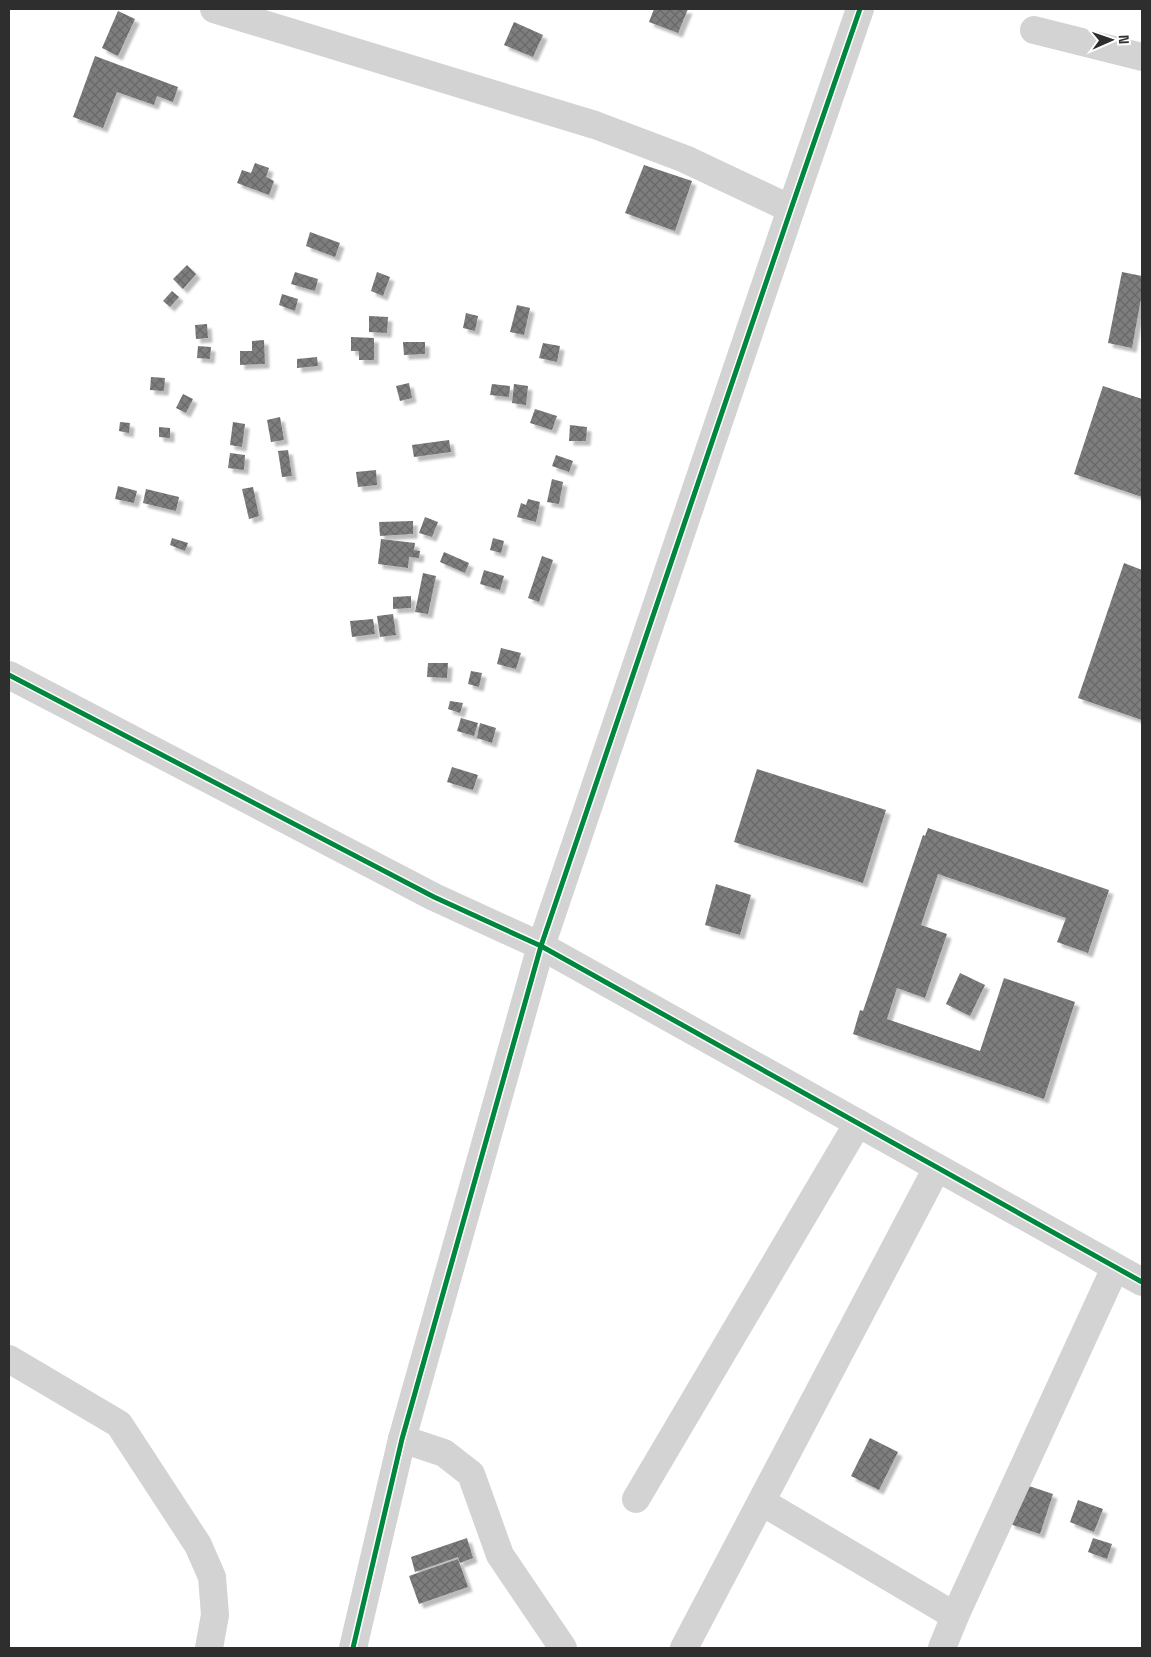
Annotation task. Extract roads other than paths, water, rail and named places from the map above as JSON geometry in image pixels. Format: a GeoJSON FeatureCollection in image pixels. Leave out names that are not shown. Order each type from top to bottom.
{"type":"FeatureCollection","features":[{"type":"Feature","properties":{"kind":"street"},"geometry":{"type":"LineString","coordinates":[[214,9],[595,125],[685,159],[791,209]]}},
{"type":"Feature","properties":{"kind":"street"},"geometry":{"type":"LineString","coordinates":[[353,1648],[402,1440],[541,946],[860,9]]}},
{"type":"Feature","properties":{"kind":"street"},"geometry":{"type":"LineString","coordinates":[[1034,30],[1142,57]]}},
{"type":"Feature","properties":{"kind":"street"},"geometry":{"type":"LineString","coordinates":[[9,675],[434,897],[541,946],[1115,1268],[1141,1279]]}},
{"type":"Feature","properties":{"kind":"street"},"geometry":{"type":"LineString","coordinates":[[636,1499],[858,1123]]}},
{"type":"Feature","properties":{"kind":"street"},"geometry":{"type":"LineString","coordinates":[[684,1648],[937,1168]]}},
{"type":"Feature","properties":{"kind":"street"},"geometry":{"type":"LineString","coordinates":[[942,1648],[1115,1268]]}},
{"type":"Feature","properties":{"kind":"street"},"geometry":{"type":"LineString","coordinates":[[9,1359],[119,1424],[198,1545],[212,1577],[215,1615],[208,1648]]}},
{"type":"Feature","properties":{"kind":"street"},"geometry":{"type":"LineString","coordinates":[[402,1440],[444,1453],[470,1474],[500,1555],[563,1648]]}},
{"type":"Feature","properties":{"kind":"street"},"geometry":{"type":"LineString","coordinates":[[762,1502],[955,1616]]}}]}
